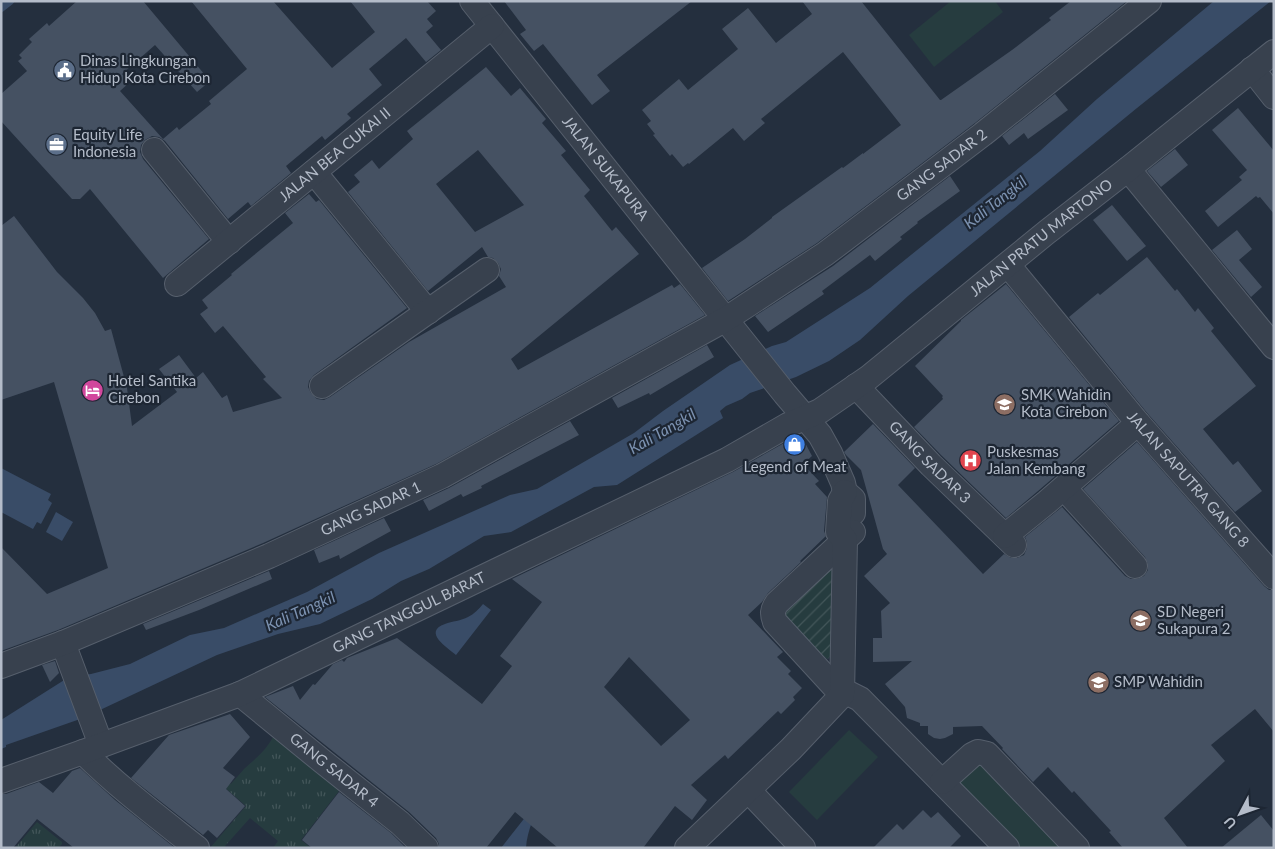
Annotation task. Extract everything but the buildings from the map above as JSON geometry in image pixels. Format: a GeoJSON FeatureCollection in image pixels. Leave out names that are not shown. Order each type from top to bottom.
{"type":"FeatureCollection","features":[{"type":"Feature","properties":{"kind":"street","name":"JALAN SUKAPURA"},"geometry":{"type":"LineString","coordinates":[[472,1],[785,394],[820,435],[843,483],[849,519]]}},
{"type":"Feature","properties":{"kind":"street","name":"GANG SADAR 2"},"geometry":{"type":"LineString","coordinates":[[732,327],[983,134],[1149,1]]}},
{"type":"Feature","properties":{"kind":"street","name":"JALAN BEA CUKAI II"},"geometry":{"type":"LineString","coordinates":[[177,284],[492,26]]}},
{"type":"Feature","properties":{"kind":"street","name":"JALAN PRATU MARTONO"},"geometry":{"type":"LineString","coordinates":[[805,417],[820,410],[856,386],[1274,52]]}},
{"type":"Feature","properties":{"kind":"street"},"geometry":{"type":"LineString","coordinates":[[1252,69],[1274,97]]}},
{"type":"Feature","properties":{"kind":"street"},"geometry":{"type":"LineString","coordinates":[[154,150],[229,242]]}},
{"type":"Feature","properties":{"kind":"street"},"geometry":{"type":"LineString","coordinates":[[1128,169],[1274,347]]}},
{"type":"Feature","properties":{"kind":"street"},"geometry":{"type":"LineString","coordinates":[[314,172],[428,312]]}},
{"type":"Feature","properties":{"kind":"street","name":"JALAN SAPUTRA GANG 8"},"geometry":{"type":"LineString","coordinates":[[1008,265],[1138,423],[1274,577]]}},
{"type":"Feature","properties":{"kind":"street"},"geometry":{"type":"LineString","coordinates":[[322,386],[487,270]]}},
{"type":"Feature","properties":{"kind":"street","name":"GANG SADAR 1"},"geometry":{"type":"LineString","coordinates":[[1,666],[65,649],[270,556],[442,476],[732,327]]}},
{"type":"Feature","properties":{"kind":"street","name":"GANG SADAR 3"},"geometry":{"type":"LineString","coordinates":[[856,386],[931,465],[1009,540],[1064,488]]}},
{"type":"Feature","properties":{"kind":"street","name":"GANG TANGGUL BARAT"},"geometry":{"type":"LineString","coordinates":[[1,781],[94,743],[240,694],[718,465],[805,417]]}},
{"type":"Feature","properties":{"kind":"street"},"geometry":{"type":"LineString","coordinates":[[1135,566],[1064,488],[1138,423]]}},
{"type":"Feature","properties":{"kind":"street"},"geometry":{"type":"LineString","coordinates":[[842,695],[849,519]]}},
{"type":"Feature","properties":{"kind":"street"},"geometry":{"type":"LineString","coordinates":[[842,695],[775,622],[773,608],[849,519]]}},
{"type":"Feature","properties":{"kind":"street"},"geometry":{"type":"LineString","coordinates":[[65,649],[100,768],[197,848]]}},
{"type":"Feature","properties":{"kind":"street","name":"GANG SADAR 4"},"geometry":{"type":"LineString","coordinates":[[240,694],[400,823],[426,848]]}},
{"type":"Feature","properties":{"kind":"street"},"geometry":{"type":"LineString","coordinates":[[687,848],[791,749],[842,695],[850,694],[860,698],[942,782],[994,843]]}},
{"type":"Feature","properties":{"kind":"street"},"geometry":{"type":"LineString","coordinates":[[942,782],[972,755],[978,752],[987,754],[1077,848]]}},
{"type":"Feature","properties":{"kind":"street"},"geometry":{"type":"LineString","coordinates":[[748,790],[803,848]]}},
{"type":"Feature","properties":{"kind":"green space"},"geometry":{"type":"Polygon","coordinates":[[[951,1],[995,1],[1003,12],[934,67],[909,35],[951,1]]]}},
{"type":"Feature","properties":{"kind":"green space"},"geometry":{"type":"Polygon","coordinates":[[[832,568],[831,655],[828,659],[787,619],[785,612],[832,568]]]}},
{"type":"Feature","properties":{"kind":"green space"},"geometry":{"type":"Polygon","coordinates":[[[849,730],[878,757],[817,820],[789,792],[849,730]]]}},
{"type":"Feature","properties":{"kind":"green space"},"geometry":{"type":"Polygon","coordinates":[[[275,733],[342,787],[301,840],[311,848],[273,848],[278,841],[250,818],[225,846],[227,848],[210,848],[246,806],[216,780],[220,776],[231,784],[265,749],[275,733]]]}},
{"type":"Feature","properties":{"kind":"green space"},"geometry":{"type":"Polygon","coordinates":[[[981,764],[1065,848],[1020,848],[961,787],[959,781],[976,765],[981,764]]]}},
{"type":"Feature","properties":{"kind":"green space"},"geometry":{"type":"Polygon","coordinates":[[[37,822],[62,842],[62,844],[58,848],[15,848],[37,822]]]}},
{"type":"Feature","properties":{"kind":"water","name":"Kali Tangkil"},"geometry":{"type":"Polygon","coordinates":[[[1214,1],[1271,1],[908,296],[860,340],[829,361],[796,377],[750,393],[726,406],[720,411],[723,418],[617,485],[594,487],[511,532],[484,536],[429,569],[401,581],[372,599],[320,624],[278,634],[217,655],[83,718],[6,745],[6,747],[1,749],[1,720],[69,677],[91,674],[130,664],[190,635],[224,628],[307,592],[379,553],[510,495],[537,489],[634,433],[730,365],[772,346],[786,342],[870,288],[1040,151],[1097,99],[1214,1]]]}},
{"type":"Feature","properties":{"kind":"water"},"geometry":{"type":"Polygon","coordinates":[[[1,468],[51,494],[48,500],[52,503],[41,524],[37,522],[33,529],[1,512],[1,468]]]}},
{"type":"Feature","properties":{"kind":"water"},"geometry":{"type":"Polygon","coordinates":[[[56,512],[73,522],[62,541],[46,532],[56,512]]]}},
{"type":"Feature","properties":{"kind":"water"},"geometry":{"type":"Polygon","coordinates":[[[483,604],[491,610],[456,655],[439,640],[436,631],[445,624],[470,616],[483,604]]]}},
{"type":"Feature","properties":{"kind":"water"},"geometry":{"type":"Polygon","coordinates":[[[542,796],[530,828],[526,848],[501,848],[542,796]]]}},
{"type":"Feature","properties":{"kind":"waterway"},"geometry":{"type":"LineString","coordinates":[[1,8],[10,1]]}},
{"type":"Feature","properties":{"kind":"place","name":"Dinas Lingkungan Hidup Kota Cirebon"},"geometry":{"type":"Point","coordinates":[64,70]}},
{"type":"Feature","properties":{"kind":"place","name":"Equity Life Indonesia"},"geometry":{"type":"Point","coordinates":[57,144]}},
{"type":"Feature","properties":{"kind":"place","name":"Hotel Santika Cirebon"},"geometry":{"type":"Point","coordinates":[92,390]}},
{"type":"Feature","properties":{"kind":"place","name":"SMK Wahidin Kota Cirebon"},"geometry":{"type":"Point","coordinates":[1005,404]}},
{"type":"Feature","properties":{"kind":"place","name":"Legend of Meat"},"geometry":{"type":"Point","coordinates":[795,444]}},
{"type":"Feature","properties":{"kind":"place","name":"Puskesmas Jalan Kembang"},"geometry":{"type":"Point","coordinates":[971,461]}},
{"type":"Feature","properties":{"kind":"place","name":"SD Negeri Sukapura 2"},"geometry":{"type":"Point","coordinates":[1141,621]}},
{"type":"Feature","properties":{"kind":"place","name":"SMP Wahidin"},"geometry":{"type":"Point","coordinates":[1098,682]}}]}
